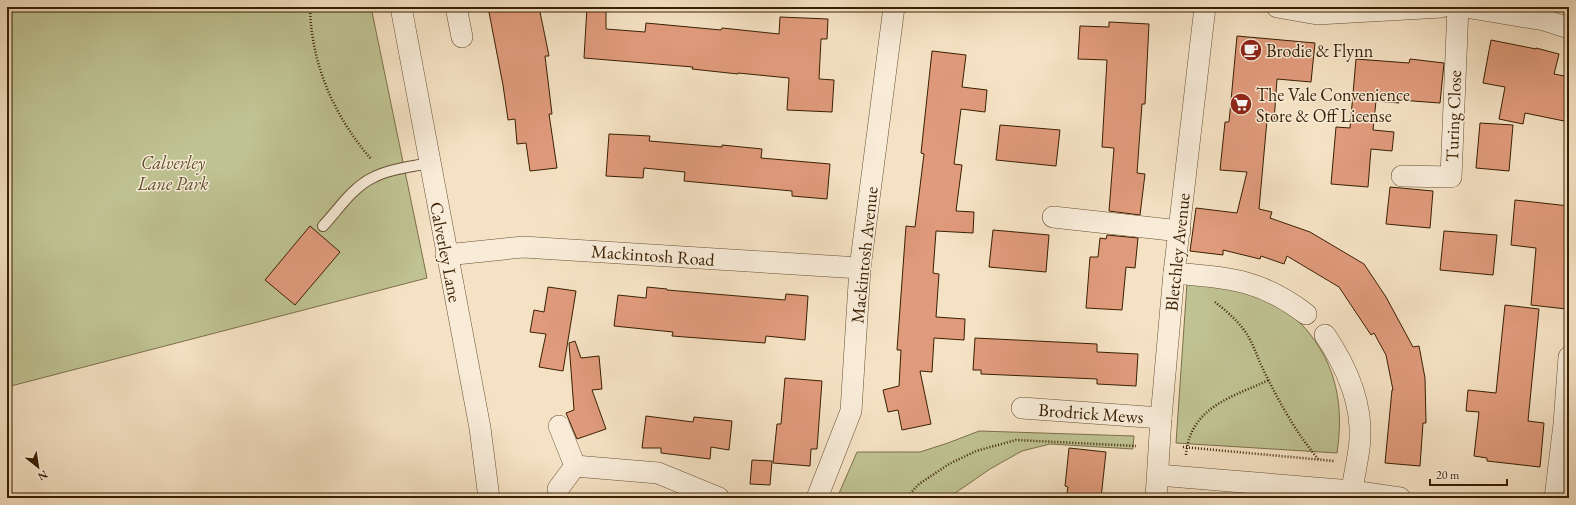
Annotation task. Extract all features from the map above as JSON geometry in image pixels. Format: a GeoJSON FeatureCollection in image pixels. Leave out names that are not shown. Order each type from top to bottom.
{"type":"FeatureCollection","features":[{"type":"Feature","properties":{"kind":"street","name":"Calverley Lane"},"geometry":{"type":"LineString","coordinates":[[401,7],[446,255],[480,428],[489,498]]}},
{"type":"Feature","properties":{"kind":"street"},"geometry":{"type":"LineString","coordinates":[[456,7],[462,37]]}},
{"type":"Feature","properties":{"kind":"street","name":"Mackintosh Avenue"},"geometry":{"type":"LineString","coordinates":[[817,498],[851,411],[860,268],[894,7]]}},
{"type":"Feature","properties":{"kind":"street","name":"Bletchley Avenue"},"geometry":{"type":"LineString","coordinates":[[1156,498],[1160,447],[1160,418],[1174,273],[1205,7]]}},
{"type":"Feature","properties":{"kind":"street"},"geometry":{"type":"LineString","coordinates":[[1277,7],[1318,11],[1442,7]]}},
{"type":"Feature","properties":{"kind":"street","name":"Turing Close"},"geometry":{"type":"LineString","coordinates":[[1402,176],[1451,177],[1458,7]]}},
{"type":"Feature","properties":{"kind":"street"},"geometry":{"type":"LineString","coordinates":[[1465,7],[1544,20],[1569,28]]}},
{"type":"Feature","properties":{"kind":"street"},"geometry":{"type":"LineString","coordinates":[[1053,217],[1180,231]]}},
{"type":"Feature","properties":{"kind":"street","name":"Mackintosh Road"},"geometry":{"type":"LineString","coordinates":[[446,255],[522,247],[860,268]]}},
{"type":"Feature","properties":{"kind":"street"},"geometry":{"type":"LineString","coordinates":[[1174,273],[1226,277],[1248,282],[1269,290],[1288,300],[1306,314]]}},
{"type":"Feature","properties":{"kind":"street"},"geometry":{"type":"LineString","coordinates":[[1325,335],[1341,360],[1347,374],[1355,395],[1359,417],[1360,439],[1352,491]]}},
{"type":"Feature","properties":{"kind":"street"},"geometry":{"type":"LineString","coordinates":[[1555,498],[1564,424],[1569,357]]}},
{"type":"Feature","properties":{"kind":"street","name":"Brodrick Mews"},"geometry":{"type":"LineString","coordinates":[[1022,408],[1160,418]]}},
{"type":"Feature","properties":{"kind":"street"},"geometry":{"type":"LineString","coordinates":[[559,426],[575,466]]}},
{"type":"Feature","properties":{"kind":"street"},"geometry":{"type":"LineString","coordinates":[[558,489],[575,466]]}},
{"type":"Feature","properties":{"kind":"street"},"geometry":{"type":"LineString","coordinates":[[575,466],[658,473],[718,498]]}},
{"type":"Feature","properties":{"kind":"street"},"geometry":{"type":"LineString","coordinates":[[1158,475],[1352,491],[1400,498]]}},
{"type":"Feature","properties":{"kind":"lane"},"geometry":{"type":"LineString","coordinates":[[323,226],[357,188],[371,178],[386,172],[430,163]]}},
{"type":"Feature","properties":{"kind":"path"},"geometry":{"type":"LineString","coordinates":[[310,7],[311,24],[322,77],[336,111],[359,145],[375,164],[386,172]]}},
{"type":"Feature","properties":{"kind":"path"},"geometry":{"type":"LineString","coordinates":[[1209,299],[1230,314],[1243,329],[1254,346],[1286,413],[1306,444],[1319,460]]}},
{"type":"Feature","properties":{"kind":"path"},"geometry":{"type":"LineString","coordinates":[[1184,477],[1187,448],[1191,432],[1201,416],[1217,405],[1269,380]]}},
{"type":"Feature","properties":{"kind":"path"},"geometry":{"type":"LineString","coordinates":[[906,498],[919,484],[949,464],[976,451],[1016,440],[1187,448],[1356,463]]}},
{"type":"Feature","properties":{"kind":"green space","name":"Calverley Lane Park"},"geometry":{"type":"Polygon","coordinates":[[[7,7],[371,7],[427,278],[7,387],[7,7]]]}},
{"type":"Feature","properties":{"kind":"green space"},"geometry":{"type":"Polygon","coordinates":[[[1187,283],[1221,283],[1234,286],[1282,308],[1305,328],[1316,342],[1324,357],[1331,371],[1336,387],[1339,419],[1337,453],[1176,443],[1187,283]]]}},
{"type":"Feature","properties":{"kind":"green space"},"geometry":{"type":"Polygon","coordinates":[[[979,431],[1134,436],[1133,449],[1050,444],[1022,451],[990,469],[948,498],[837,498],[857,452],[920,452],[979,431]]]}},
{"type":"Feature","properties":{"kind":"building"},"geometry":{"type":"Polygon","coordinates":[[[488,7],[539,7],[549,56],[545,56],[552,114],[549,114],[557,168],[530,171],[526,143],[517,144],[515,119],[508,120],[488,7]]]}},
{"type":"Feature","properties":{"kind":"building"},"geometry":{"type":"Polygon","coordinates":[[[587,7],[606,7],[606,29],[645,32],[646,23],[721,30],[722,28],[779,34],[780,17],[828,19],[827,39],[821,39],[819,79],[834,80],[832,112],[787,110],[789,78],[692,69],[693,67],[584,58],[587,7]]]}},
{"type":"Feature","properties":{"kind":"building"},"geometry":{"type":"Polygon","coordinates":[[[1109,22],[1149,24],[1145,104],[1142,104],[1137,173],[1145,174],[1140,215],[1109,211],[1114,148],[1102,147],[1107,60],[1078,59],[1080,26],[1109,27],[1109,22]]]}},
{"type":"Feature","properties":{"kind":"building"},"geometry":{"type":"Polygon","coordinates":[[[1237,36],[1315,43],[1311,82],[1277,79],[1274,121],[1267,120],[1259,209],[1272,212],[1270,218],[1310,232],[1364,264],[1386,297],[1413,347],[1419,346],[1425,378],[1426,423],[1423,423],[1420,466],[1385,463],[1393,390],[1386,355],[1374,333],[1371,335],[1339,287],[1287,256],[1284,264],[1261,256],[1260,259],[1223,250],[1223,255],[1190,251],[1196,208],[1237,213],[1247,172],[1220,170],[1225,122],[1229,122],[1237,36]]]}},
{"type":"Feature","properties":{"kind":"building"},"geometry":{"type":"Polygon","coordinates":[[[1491,40],[1536,48],[1559,54],[1554,74],[1569,77],[1569,122],[1525,113],[1523,124],[1499,119],[1505,87],[1483,83],[1491,40]]]}},
{"type":"Feature","properties":{"kind":"building"},"geometry":{"type":"Polygon","coordinates":[[[932,51],[966,55],[962,87],[987,90],[985,112],[961,109],[954,164],[962,165],[956,211],[974,212],[973,233],[936,231],[933,273],[939,274],[936,317],[965,319],[964,340],[934,338],[932,372],[920,371],[931,424],[902,430],[898,410],[888,412],[883,390],[899,386],[901,350],[897,350],[906,226],[915,227],[924,154],[921,153],[932,51]]]}},
{"type":"Feature","properties":{"kind":"building"},"geometry":{"type":"Polygon","coordinates":[[[1356,59],[1409,63],[1410,59],[1444,63],[1440,103],[1399,100],[1399,103],[1376,101],[1373,130],[1394,132],[1392,151],[1371,149],[1368,187],[1331,184],[1336,127],[1350,128],[1356,59]]]}},
{"type":"Feature","properties":{"kind":"building"},"geometry":{"type":"Polygon","coordinates":[[[1480,123],[1513,125],[1509,171],[1476,168],[1480,123]]]}},
{"type":"Feature","properties":{"kind":"building"},"geometry":{"type":"Polygon","coordinates":[[[1000,125],[1060,130],[1056,166],[996,160],[1000,125]]]}},
{"type":"Feature","properties":{"kind":"building"},"geometry":{"type":"Polygon","coordinates":[[[609,134],[650,136],[649,141],[762,149],[761,158],[830,164],[827,199],[792,196],[792,191],[684,181],[685,172],[644,168],[643,178],[606,176],[609,134]]]}},
{"type":"Feature","properties":{"kind":"building"},"geometry":{"type":"Polygon","coordinates":[[[1390,187],[1433,191],[1430,228],[1386,224],[1390,187]]]}},
{"type":"Feature","properties":{"kind":"building"},"geometry":{"type":"Polygon","coordinates":[[[1515,200],[1569,206],[1569,277],[1566,309],[1531,305],[1536,248],[1511,245],[1515,200]]]}},
{"type":"Feature","properties":{"kind":"building"},"geometry":{"type":"Polygon","coordinates":[[[310,226],[340,252],[295,305],[265,280],[310,226]]]}},
{"type":"Feature","properties":{"kind":"building"},"geometry":{"type":"Polygon","coordinates":[[[993,230],[1049,235],[1046,272],[989,267],[993,230]]]}},
{"type":"Feature","properties":{"kind":"building"},"geometry":{"type":"Polygon","coordinates":[[[1444,231],[1497,235],[1493,275],[1440,270],[1444,231]]]}},
{"type":"Feature","properties":{"kind":"building"},"geometry":{"type":"Polygon","coordinates":[[[1107,235],[1138,238],[1135,268],[1126,267],[1122,310],[1086,308],[1090,257],[1098,257],[1100,238],[1106,239],[1107,235]]]}},
{"type":"Feature","properties":{"kind":"building"},"geometry":{"type":"Polygon","coordinates":[[[548,287],[576,291],[563,371],[539,367],[546,334],[530,332],[534,310],[544,312],[548,287]]]}},
{"type":"Feature","properties":{"kind":"building"},"geometry":{"type":"Polygon","coordinates":[[[647,287],[785,300],[786,294],[808,296],[805,340],[766,336],[765,343],[672,336],[673,332],[614,326],[618,295],[646,298],[647,287]]]}},
{"type":"Feature","properties":{"kind":"building"},"geometry":{"type":"Polygon","coordinates":[[[1505,305],[1539,309],[1528,421],[1544,423],[1540,467],[1487,461],[1487,458],[1474,456],[1479,412],[1466,411],[1468,390],[1496,393],[1505,305]]]}},
{"type":"Feature","properties":{"kind":"building"},"geometry":{"type":"Polygon","coordinates":[[[975,338],[1097,344],[1097,352],[1138,354],[1136,386],[1097,384],[1097,379],[981,374],[981,370],[973,370],[975,338]]]}},
{"type":"Feature","properties":{"kind":"building"},"geometry":{"type":"Polygon","coordinates":[[[575,341],[581,358],[599,356],[602,389],[592,390],[606,429],[577,439],[566,413],[574,410],[569,343],[575,341]]]}},
{"type":"Feature","properties":{"kind":"building"},"geometry":{"type":"Polygon","coordinates":[[[785,378],[822,381],[817,449],[811,449],[810,466],[773,463],[777,424],[781,424],[785,378]]]}},
{"type":"Feature","properties":{"kind":"building"},"geometry":{"type":"Polygon","coordinates":[[[646,416],[693,422],[694,417],[732,421],[729,450],[711,447],[710,459],[661,453],[661,448],[642,448],[646,416]]]}},
{"type":"Feature","properties":{"kind":"building"},"geometry":{"type":"Polygon","coordinates":[[[1069,448],[1106,452],[1101,498],[1066,498],[1068,487],[1065,486],[1069,448]]]}},
{"type":"Feature","properties":{"kind":"building"},"geometry":{"type":"Polygon","coordinates":[[[752,460],[772,461],[770,485],[750,484],[752,460]]]}},
{"type":"Feature","properties":{"kind":"place","name":"Brodie & Flynn"},"geometry":{"type":"Point","coordinates":[1251,50]}},
{"type":"Feature","properties":{"kind":"place","name":"The Vale Convenience Store & Off License"},"geometry":{"type":"Point","coordinates":[1241,104]}}]}
